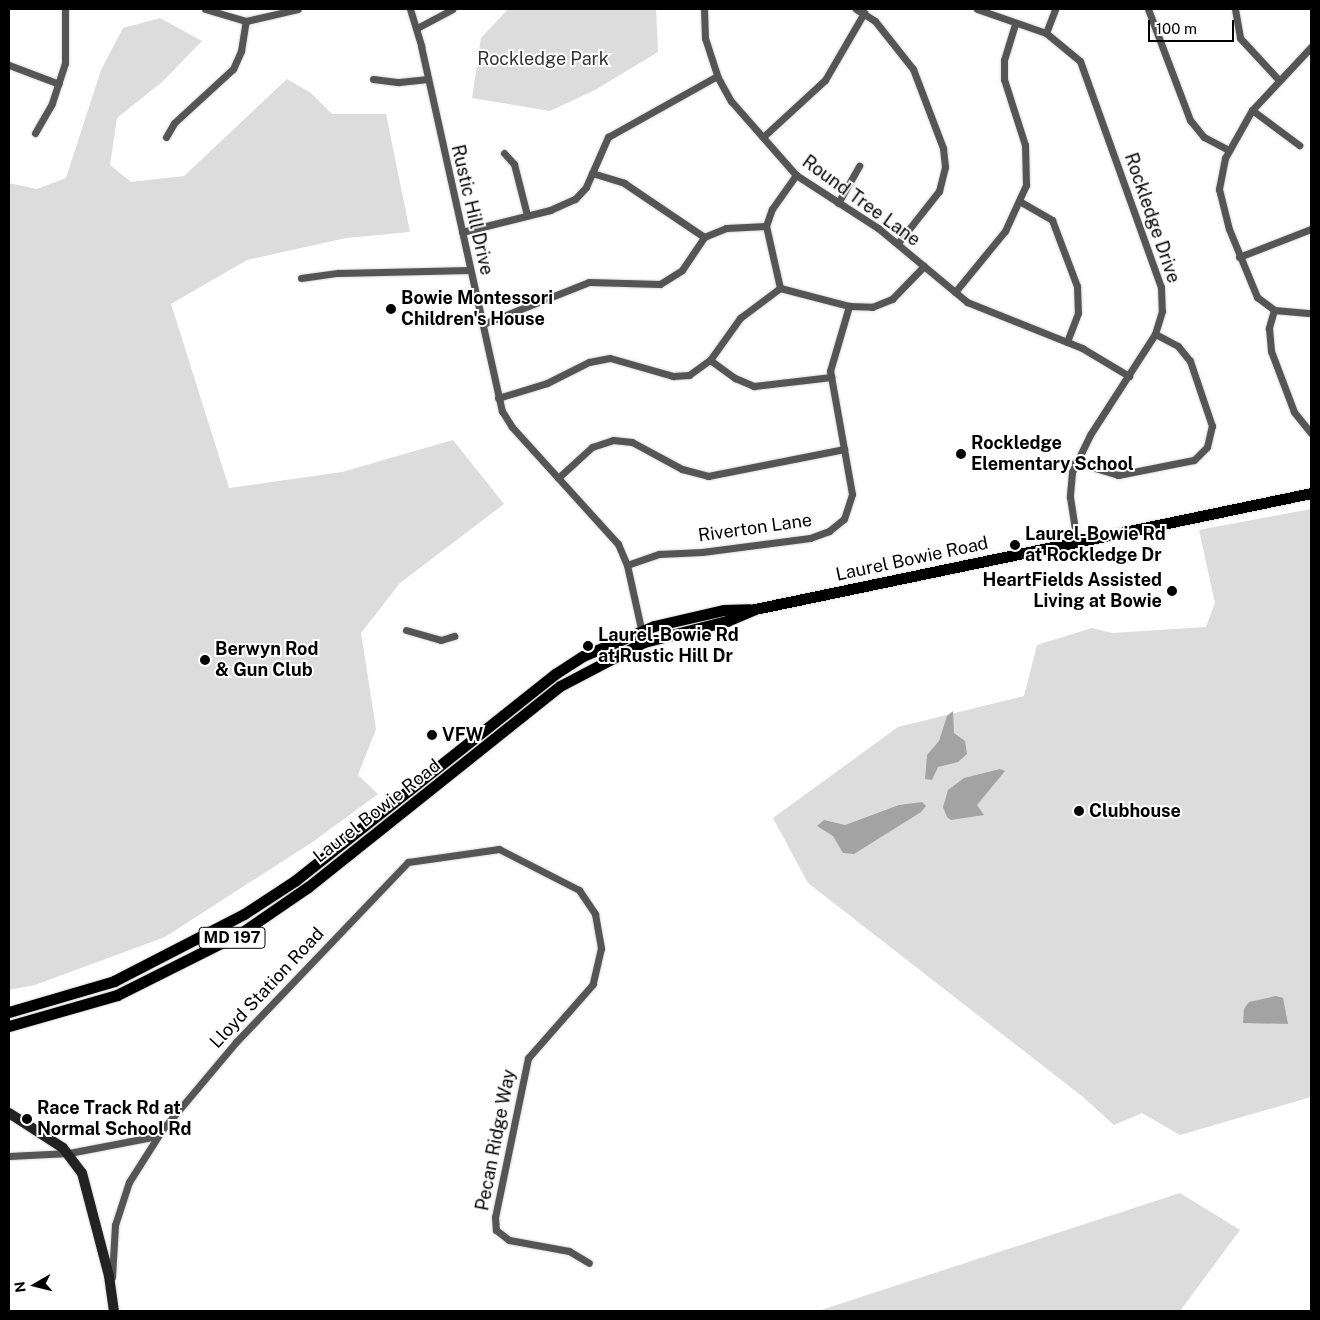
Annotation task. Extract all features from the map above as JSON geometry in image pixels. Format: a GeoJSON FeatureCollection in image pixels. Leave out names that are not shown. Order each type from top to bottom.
{"type":"FeatureCollection","features":[{"type":"Feature","properties":{"kind":"main road","name":"Laurel Bowie Road"},"geometry":{"type":"LineString","coordinates":[[9,1012],[114,981],[244,914],[296,880],[555,674],[595,650],[642,636],[727,621],[756,609],[1311,493]]}},
{"type":"Feature","properties":{"kind":"main road","name":"Laurel Bowie Road"},"geometry":{"type":"LineString","coordinates":[[9,1026],[118,995],[241,933],[315,882],[560,686],[642,636]]}},
{"type":"Feature","properties":{"kind":"main road"},"geometry":{"type":"LineString","coordinates":[[9,1113],[69,1154],[82,1172],[112,1289],[114,1311]]}},
{"type":"Feature","properties":{"kind":"street"},"geometry":{"type":"LineString","coordinates":[[35,133],[59,84],[68,43],[65,9]]}},
{"type":"Feature","properties":{"kind":"street"},"geometry":{"type":"LineString","coordinates":[[205,9],[246,21],[273,18],[298,9]]}},
{"type":"Feature","properties":{"kind":"street","name":"Rustic Hill Drive"},"geometry":{"type":"LineString","coordinates":[[410,9],[417,28],[498,398],[512,427],[610,533],[627,565],[642,636]]}},
{"type":"Feature","properties":{"kind":"street"},"geometry":{"type":"LineString","coordinates":[[417,28],[452,9]]}},
{"type":"Feature","properties":{"kind":"street","name":"Round Tree Lane"},"geometry":{"type":"LineString","coordinates":[[704,9],[705,38],[717,76],[731,101],[796,175],[898,243],[955,292],[990,314],[1067,342],[1129,376]]}},
{"type":"Feature","properties":{"kind":"street"},"geometry":{"type":"LineString","coordinates":[[856,9],[864,13],[891,39],[920,80],[944,156],[944,172],[937,195],[898,243]]}},
{"type":"Feature","properties":{"kind":"street","name":"Rockledge Drive"},"geometry":{"type":"LineString","coordinates":[[977,9],[1015,24],[1046,33],[1069,49],[1084,69],[1154,263],[1162,295],[1155,334],[1075,462],[1070,488],[1077,542]]}},
{"type":"Feature","properties":{"kind":"street"},"geometry":{"type":"LineString","coordinates":[[1046,33],[1055,9]]}},
{"type":"Feature","properties":{"kind":"street"},"geometry":{"type":"LineString","coordinates":[[1148,9],[1190,120],[1204,137],[1228,150]]}},
{"type":"Feature","properties":{"kind":"street"},"geometry":{"type":"LineString","coordinates":[[1235,9],[1240,38],[1278,79]]}},
{"type":"Feature","properties":{"kind":"street"},"geometry":{"type":"LineString","coordinates":[[763,137],[825,80],[864,13]]}},
{"type":"Feature","properties":{"kind":"street"},"geometry":{"type":"LineString","coordinates":[[166,137],[174,123],[233,69],[241,51],[246,21]]}},
{"type":"Feature","properties":{"kind":"street"},"geometry":{"type":"LineString","coordinates":[[955,292],[1006,231],[1021,202],[1028,176],[1027,156],[1004,70],[1015,24]]}},
{"type":"Feature","properties":{"kind":"street"},"geometry":{"type":"LineString","coordinates":[[1311,47],[1278,79],[1252,110],[1228,150],[1220,176],[1220,195],[1239,257],[1252,290],[1274,310],[1311,313]]}},
{"type":"Feature","properties":{"kind":"street"},"geometry":{"type":"LineString","coordinates":[[9,65],[59,84]]}},
{"type":"Feature","properties":{"kind":"street"},"geometry":{"type":"LineString","coordinates":[[462,232],[527,215],[575,199],[592,173],[603,144],[613,132],[717,76]]}},
{"type":"Feature","properties":{"kind":"street"},"geometry":{"type":"LineString","coordinates":[[373,79],[399,82],[428,78]]}},
{"type":"Feature","properties":{"kind":"street"},"geometry":{"type":"LineString","coordinates":[[1252,110],[1299,145]]}},
{"type":"Feature","properties":{"kind":"street"},"geometry":{"type":"LineString","coordinates":[[504,153],[514,164],[527,215]]}},
{"type":"Feature","properties":{"kind":"street"},"geometry":{"type":"LineString","coordinates":[[838,203],[859,166]]}},
{"type":"Feature","properties":{"kind":"street"},"geometry":{"type":"LineString","coordinates":[[592,173],[624,183],[704,237]]}},
{"type":"Feature","properties":{"kind":"street"},"geometry":{"type":"LineString","coordinates":[[780,288],[766,226],[772,209],[796,175]]}},
{"type":"Feature","properties":{"kind":"street"},"geometry":{"type":"LineString","coordinates":[[1021,202],[1052,220],[1077,286],[1078,313],[1067,342]]}},
{"type":"Feature","properties":{"kind":"street"},"geometry":{"type":"LineString","coordinates":[[482,324],[583,284],[651,286],[667,282],[682,270],[704,237],[735,226],[766,226]]}},
{"type":"Feature","properties":{"kind":"street"},"geometry":{"type":"LineString","coordinates":[[1239,257],[1311,229]]}},
{"type":"Feature","properties":{"kind":"street"},"geometry":{"type":"LineString","coordinates":[[780,288],[849,306],[886,303],[924,266]]}},
{"type":"Feature","properties":{"kind":"street"},"geometry":{"type":"LineString","coordinates":[[301,278],[338,273],[470,270]]}},
{"type":"Feature","properties":{"kind":"street"},"geometry":{"type":"LineString","coordinates":[[498,398],[546,383],[599,360],[621,359],[678,377],[695,374],[710,360],[740,318],[780,288]]}},
{"type":"Feature","properties":{"kind":"street","name":"Riverton Lane"},"geometry":{"type":"LineString","coordinates":[[627,565],[659,554],[777,543],[829,531],[844,519],[852,502],[830,377],[849,306]]}},
{"type":"Feature","properties":{"kind":"street"},"geometry":{"type":"LineString","coordinates":[[1274,310],[1270,328],[1272,351],[1294,412],[1311,432]]}},
{"type":"Feature","properties":{"kind":"street"},"geometry":{"type":"LineString","coordinates":[[1075,462],[1118,475],[1194,460],[1208,447],[1212,426],[1190,361],[1178,346],[1155,334]]}},
{"type":"Feature","properties":{"kind":"street"},"geometry":{"type":"LineString","coordinates":[[710,360],[735,378],[754,386],[830,377]]}},
{"type":"Feature","properties":{"kind":"street"},"geometry":{"type":"LineString","coordinates":[[558,478],[592,447],[613,440],[638,445],[682,469],[708,476],[844,449]]}},
{"type":"Feature","properties":{"kind":"street"},"geometry":{"type":"LineString","coordinates":[[406,630],[441,640],[454,636]]}},
{"type":"Feature","properties":{"kind":"street","name":"Lloyd Station Road"},"geometry":{"type":"LineString","coordinates":[[112,1289],[121,1200],[156,1138],[236,1042],[408,862],[499,848],[558,877]]}},
{"type":"Feature","properties":{"kind":"street","name":"Pecan Ridge Way"},"geometry":{"type":"LineString","coordinates":[[558,877],[579,890],[595,914],[601,939],[599,964],[593,984],[528,1058],[495,1224],[499,1234],[509,1240],[569,1251],[589,1263]]}},
{"type":"Feature","properties":{"kind":"street"},"geometry":{"type":"LineString","coordinates":[[9,1156],[69,1154],[156,1138]]}},
{"type":"Feature","properties":{"kind":"green space","name":"Rockledge Park"},"geometry":{"type":"Polygon","coordinates":[[[508,9],[656,9],[658,52],[595,90],[550,111],[472,98],[481,38],[508,9]]]}},
{"type":"Feature","properties":{"kind":"green space"},"geometry":{"type":"Polygon","coordinates":[[[160,18],[202,41],[162,82],[117,118],[110,165],[131,182],[184,176],[287,79],[311,93],[332,114],[386,114],[410,232],[346,238],[247,260],[171,304],[229,488],[342,472],[453,440],[504,504],[400,583],[361,633],[376,729],[358,775],[378,794],[314,841],[165,937],[35,985],[9,990],[9,183],[37,189],[66,178],[101,70],[123,28],[160,18]]]}},
{"type":"Feature","properties":{"kind":"green space"},"geometry":{"type":"Polygon","coordinates":[[[1311,509],[1311,1097],[1180,1135],[1142,1113],[1114,1125],[1083,1097],[808,883],[773,818],[898,727],[1024,696],[1037,645],[1092,628],[1112,633],[1206,627],[1215,603],[1199,530],[1311,509]]]}},
{"type":"Feature","properties":{"kind":"green space"},"geometry":{"type":"Polygon","coordinates":[[[1180,1193],[1240,1230],[1180,1311],[818,1311],[1180,1193]]]}},
{"type":"Feature","properties":{"kind":"shaded area"},"geometry":{"type":"Polygon","coordinates":[[[953,711],[954,733],[965,741],[967,754],[958,762],[938,767],[932,780],[925,779],[927,755],[939,741],[947,716],[953,711]]]}},
{"type":"Feature","properties":{"kind":"shaded area"},"geometry":{"type":"Polygon","coordinates":[[[1000,769],[1005,771],[977,805],[984,815],[951,820],[947,817],[943,807],[948,790],[964,778],[1000,769]]]}},
{"type":"Feature","properties":{"kind":"shaded area"},"geometry":{"type":"Polygon","coordinates":[[[922,802],[926,806],[921,812],[854,854],[843,853],[833,836],[817,826],[824,820],[845,825],[899,805],[922,802]]]}},
{"type":"Feature","properties":{"kind":"shaded area"},"geometry":{"type":"Polygon","coordinates":[[[1276,996],[1283,998],[1288,1024],[1243,1023],[1244,1009],[1249,1002],[1276,996]]]}},
{"type":"Feature","properties":{"kind":"place","name":"Bowie Montessori Children's House"},"geometry":{"type":"Point","coordinates":[391,309]}},
{"type":"Feature","properties":{"kind":"place","name":"Rockledge Elementary School"},"geometry":{"type":"Point","coordinates":[961,454]}},
{"type":"Feature","properties":{"kind":"place","name":"Laurel-Bowie Rd at Rockledge Dr"},"geometry":{"type":"Point","coordinates":[1015,545]}},
{"type":"Feature","properties":{"kind":"place","name":"HeartFields Assisted Living at Bowie"},"geometry":{"type":"Point","coordinates":[1172,591]}},
{"type":"Feature","properties":{"kind":"place","name":"Laurel-Bowie Rd at Rustic Hill Dr"},"geometry":{"type":"Point","coordinates":[588,646]}},
{"type":"Feature","properties":{"kind":"place","name":"Berwyn Rod & Gun Club"},"geometry":{"type":"Point","coordinates":[205,660]}},
{"type":"Feature","properties":{"kind":"place","name":"VFW"},"geometry":{"type":"Point","coordinates":[432,735]}},
{"type":"Feature","properties":{"kind":"place","name":"Clubhouse"},"geometry":{"type":"Point","coordinates":[1079,811]}},
{"type":"Feature","properties":{"kind":"place","name":"Race Track Rd at Normal School Rd"},"geometry":{"type":"Point","coordinates":[27,1119]}}]}
